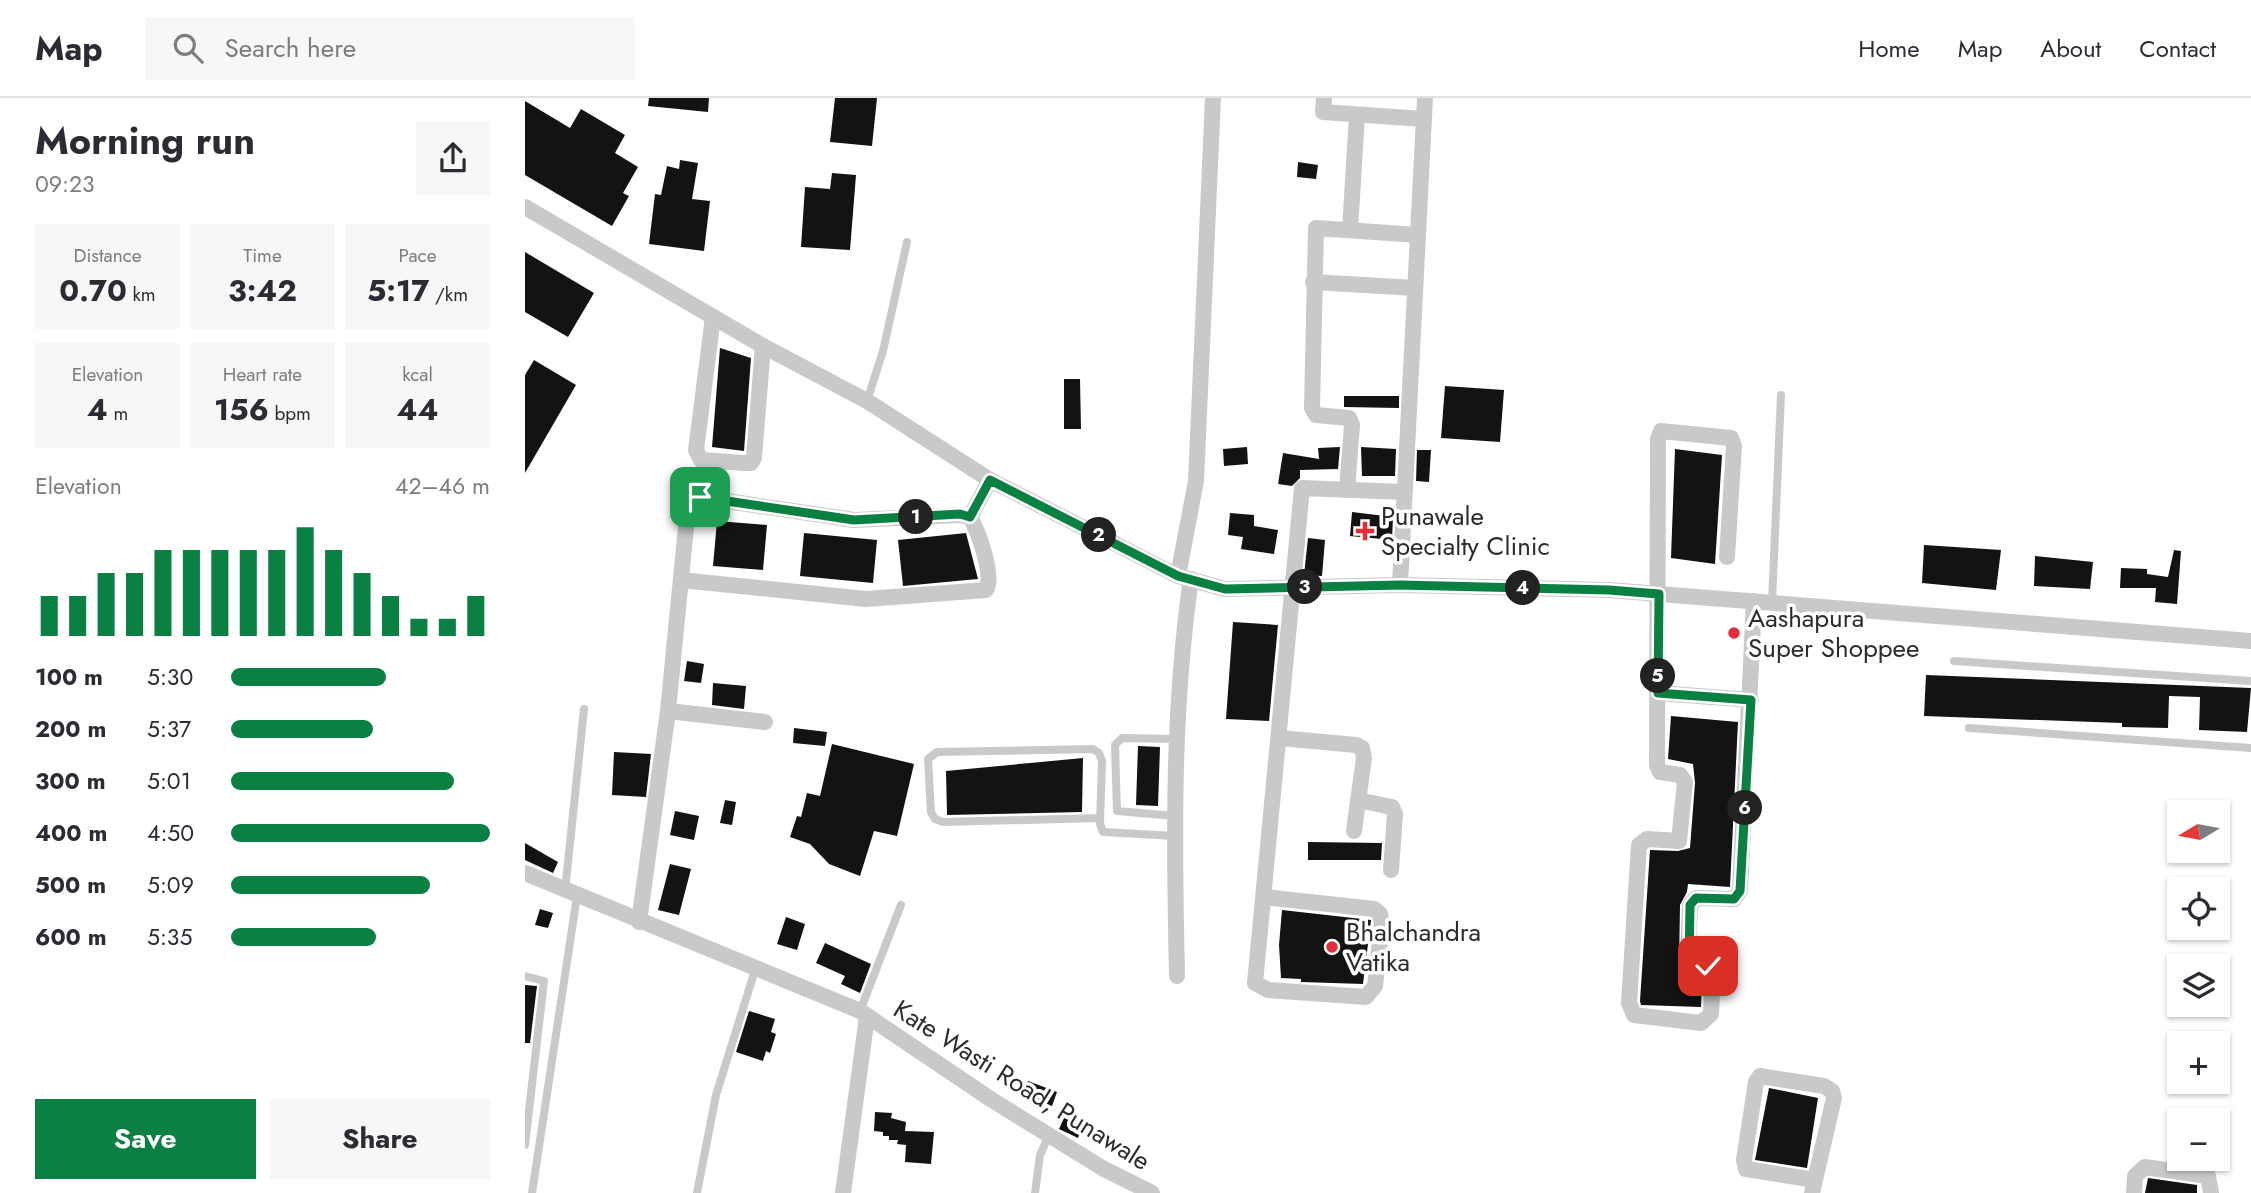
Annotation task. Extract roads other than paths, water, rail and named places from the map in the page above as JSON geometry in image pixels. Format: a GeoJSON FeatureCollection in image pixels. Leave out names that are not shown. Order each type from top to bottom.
{"type":"FeatureCollection","features":[{"type":"Feature","properties":{"kind":"street"},"geometry":{"type":"LineString","coordinates":[[1177,976],[1174,836],[1184,639],[1184,577],[1196,481],[1213,98]]}},
{"type":"Feature","properties":{"kind":"street"},"geometry":{"type":"LineString","coordinates":[[1324,98],[1323,113],[1423,119]]}},
{"type":"Feature","properties":{"kind":"street"},"geometry":{"type":"LineString","coordinates":[[1400,585],[1425,98]]}},
{"type":"Feature","properties":{"kind":"street"},"geometry":{"type":"LineString","coordinates":[[1350,230],[1357,115]]}},
{"type":"Feature","properties":{"kind":"street"},"geometry":{"type":"LineString","coordinates":[[525,207],[763,346],[867,401],[990,480],[1184,577],[1225,589],[1400,585],[1609,590],[2251,641]]}},
{"type":"Feature","properties":{"kind":"street"},"geometry":{"type":"LineString","coordinates":[[1347,489],[1352,425],[1349,418],[1316,415],[1312,408],[1316,228],[1418,235]]}},
{"type":"Feature","properties":{"kind":"street"},"geometry":{"type":"LineString","coordinates":[[1313,282],[1415,288]]}},
{"type":"Feature","properties":{"kind":"street"},"geometry":{"type":"LineString","coordinates":[[713,317],[696,450],[702,460],[751,463],[754,458],[763,346]]}},
{"type":"Feature","properties":{"kind":"street"},"geometry":{"type":"LineString","coordinates":[[1727,557],[1734,446],[1731,438],[1661,431],[1658,439],[1658,769],[1664,774],[1680,775],[1685,782],[1680,837],[1677,841],[1647,839],[1639,845],[1629,1003],[1634,1015],[1701,1023],[1711,1014],[1713,972],[1708,966],[1689,964],[1690,905],[1696,898],[1734,899],[1740,891],[1755,601]]}},
{"type":"Feature","properties":{"kind":"street"},"geometry":{"type":"LineString","coordinates":[[684,580],[691,476]]}},
{"type":"Feature","properties":{"kind":"street"},"geometry":{"type":"LineString","coordinates":[[970,517],[990,480]]}},
{"type":"Feature","properties":{"kind":"street"},"geometry":{"type":"LineString","coordinates":[[1264,897],[1374,909],[1382,923],[1375,986],[1370,993],[1366,997],[1260,988],[1255,983],[1295,588],[1302,488],[1404,492]]}},
{"type":"Feature","properties":{"kind":"street"},"geometry":{"type":"LineString","coordinates":[[639,922],[668,710],[684,580],[695,502],[700,497],[854,520],[960,514],[970,517],[976,527],[989,582],[986,590],[866,599],[684,580]]}},
{"type":"Feature","properties":{"kind":"street"},"geometry":{"type":"LineString","coordinates":[[1658,693],[1751,700]]}},
{"type":"Feature","properties":{"kind":"street"},"geometry":{"type":"LineString","coordinates":[[668,710],[765,722]]}},
{"type":"Feature","properties":{"kind":"street"},"geometry":{"type":"LineString","coordinates":[[1280,738],[1356,745],[1361,748],[1364,758],[1354,831]]}},
{"type":"Feature","properties":{"kind":"street"},"geometry":{"type":"LineString","coordinates":[[1358,800],[1392,807],[1395,814],[1391,870]]}},
{"type":"Feature","properties":{"kind":"street","name":"Kate Wasti Road, Punawale"},"geometry":{"type":"LineString","coordinates":[[525,873],[864,1014],[1049,1135],[1104,1169],[1152,1193]]}},
{"type":"Feature","properties":{"kind":"street"},"geometry":{"type":"LineString","coordinates":[[843,1193],[864,1014]]}},
{"type":"Feature","properties":{"kind":"street"},"geometry":{"type":"LineString","coordinates":[[1760,1076],[1823,1086],[1832,1091],[1834,1098],[1814,1187],[1746,1169],[1744,1160],[1756,1082],[1760,1076]]}},
{"type":"Feature","properties":{"kind":"street"},"geometry":{"type":"LineString","coordinates":[[2134,1193],[2135,1176],[2145,1167],[2208,1176],[2211,1193]]}},
{"type":"Feature","properties":{"kind":"lane"},"geometry":{"type":"LineString","coordinates":[[867,401],[883,351],[907,242]]}},
{"type":"Feature","properties":{"kind":"lane"},"geometry":{"type":"LineString","coordinates":[[1772,603],[1781,395]]}},
{"type":"Feature","properties":{"kind":"lane"},"geometry":{"type":"LineString","coordinates":[[1954,661],[2251,681]]}},
{"type":"Feature","properties":{"kind":"lane"},"geometry":{"type":"LineString","coordinates":[[532,1193],[571,894],[584,709]]}},
{"type":"Feature","properties":{"kind":"lane"},"geometry":{"type":"LineString","coordinates":[[1969,728],[2251,748]]}},
{"type":"Feature","properties":{"kind":"lane"},"geometry":{"type":"LineString","coordinates":[[1175,816],[1123,814],[1117,811],[1115,745],[1122,738],[1178,739]]}},
{"type":"Feature","properties":{"kind":"lane"},"geometry":{"type":"LineString","coordinates":[[1100,818],[943,822],[935,819],[931,812],[928,759],[937,752],[1093,749],[1100,753],[1102,761],[1100,818],[1103,832],[1174,836]]}},
{"type":"Feature","properties":{"kind":"lane"},"geometry":{"type":"LineString","coordinates":[[864,1014],[901,905]]}},
{"type":"Feature","properties":{"kind":"lane"},"geometry":{"type":"LineString","coordinates":[[697,1193],[716,1095],[756,967]]}},
{"type":"Feature","properties":{"kind":"lane"},"geometry":{"type":"LineString","coordinates":[[525,976],[544,981],[525,1145]]}},
{"type":"Feature","properties":{"kind":"lane"},"geometry":{"type":"LineString","coordinates":[[535,1071],[549,1073]]}},
{"type":"Feature","properties":{"kind":"lane"},"geometry":{"type":"LineString","coordinates":[[1035,1193],[1040,1155],[1049,1135]]}},
{"type":"Feature","properties":{"kind":"place","name":"Punawale Specialty Clinic"},"geometry":{"type":"Point","coordinates":[1365,531]}},
{"type":"Feature","properties":{"kind":"place","name":"Aashapura Super Shoppee"},"geometry":{"type":"Point","coordinates":[1734,633]}},
{"type":"Feature","properties":{"kind":"place","name":"Bhalchandra Vatika"},"geometry":{"type":"Point","coordinates":[1332,947]}}]}
